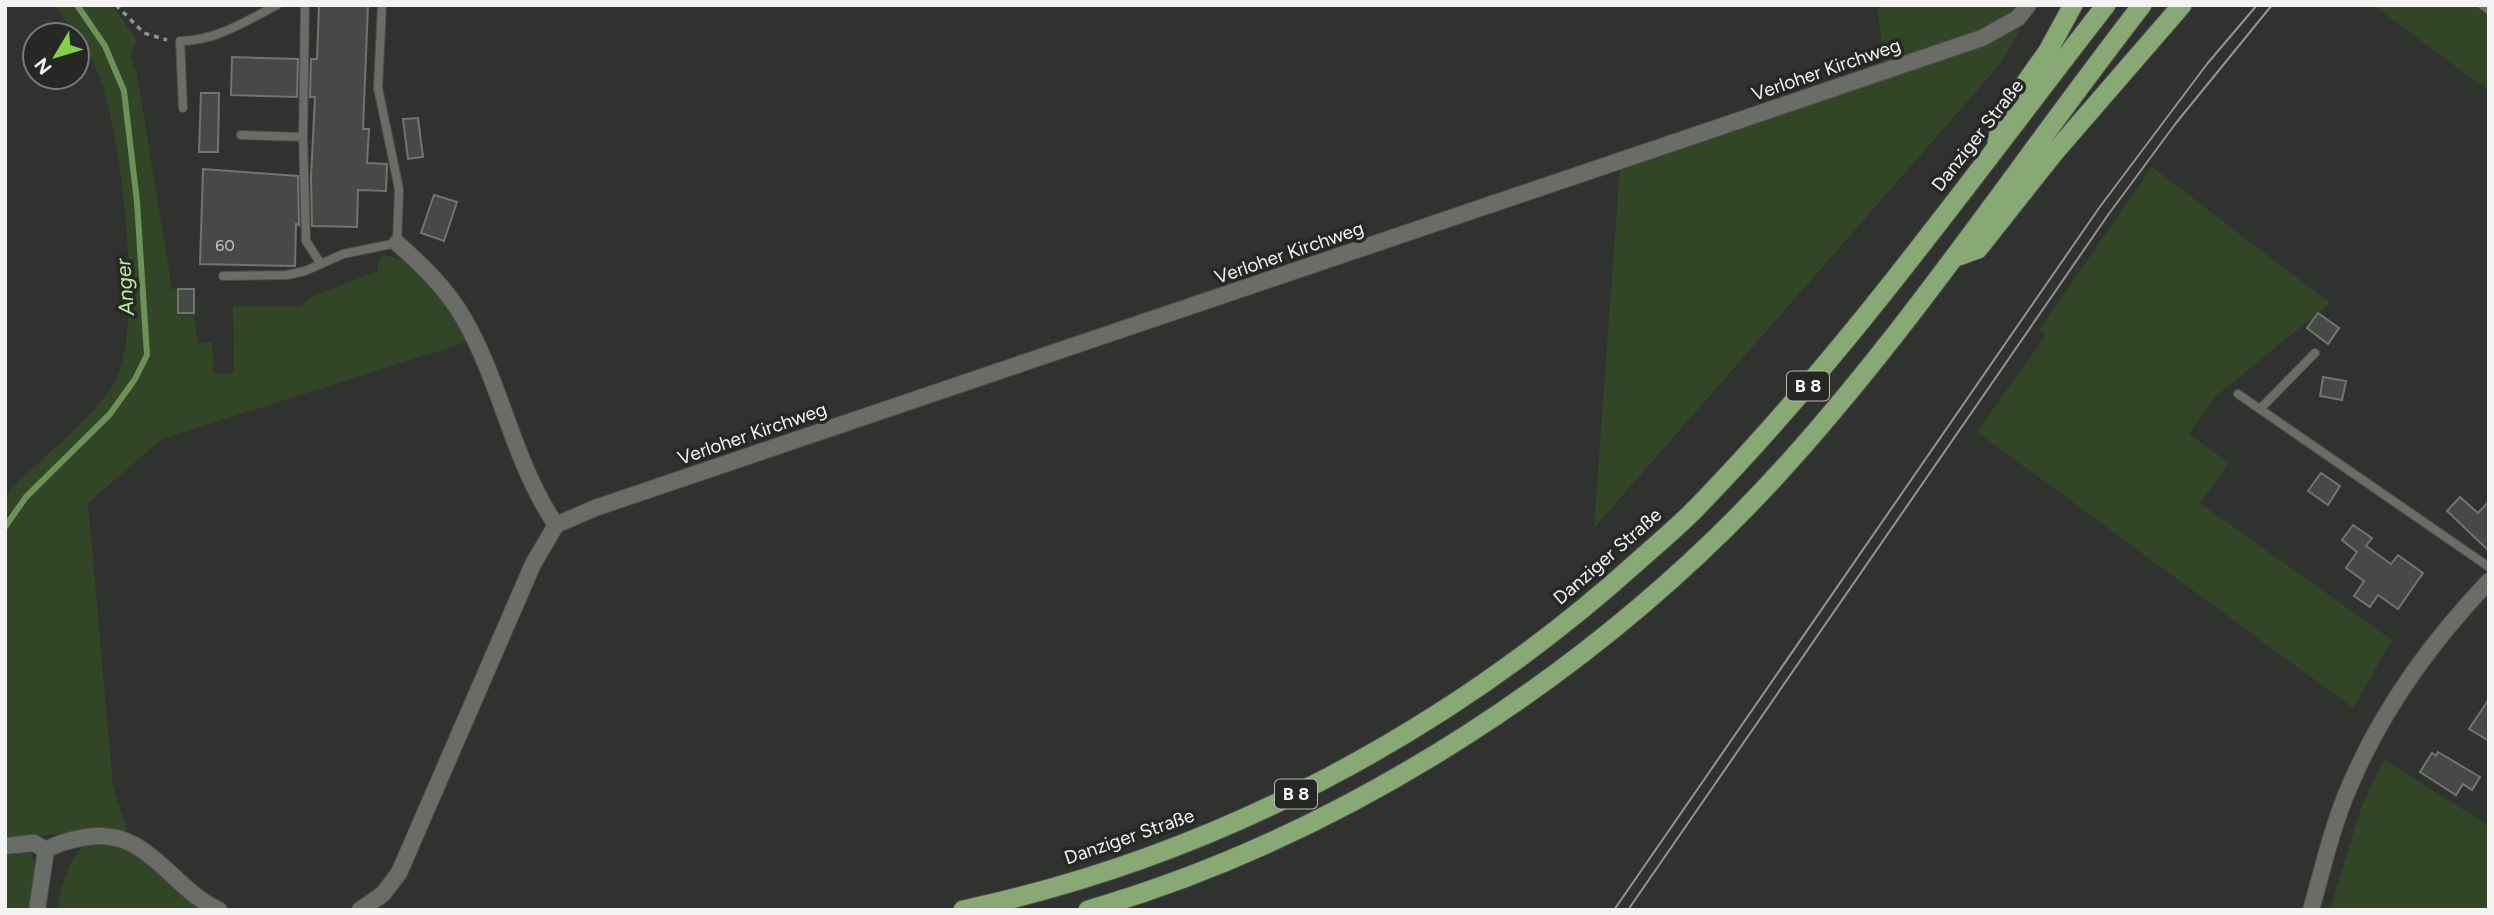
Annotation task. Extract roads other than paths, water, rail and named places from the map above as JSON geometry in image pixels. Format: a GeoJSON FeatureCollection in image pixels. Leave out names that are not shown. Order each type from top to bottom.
{"type":"FeatureCollection","features":[{"type":"Feature","properties":{"kind":"highway"},"geometry":{"type":"LineString","coordinates":[[1996,147],[2002,116],[2048,51],[2073,5]]}},
{"type":"Feature","properties":{"kind":"highway","name":"Danziger Straße"},"geometry":{"type":"LineString","coordinates":[[963,910],[1018,898],[1233,823],[1333,776],[1411,731],[1508,667],[1593,602],[1701,504],[1819,374],[2106,5]]}},
{"type":"Feature","properties":{"kind":"highway","name":"B 8"},"geometry":{"type":"LineString","coordinates":[[1088,910],[1141,894],[1251,850],[1416,766],[1616,626],[1724,530],[1805,444],[1956,257],[2142,5]]}},
{"type":"Feature","properties":{"kind":"highway"},"geometry":{"type":"LineString","coordinates":[[1956,257],[1978,249],[2054,153],[2182,5]]}},
{"type":"Feature","properties":{"kind":"street","name":"Verloher Kirchweg"},"geometry":{"type":"LineString","coordinates":[[556,525],[595,508],[1982,38],[2012,22],[2028,5]]}},
{"type":"Feature","properties":{"kind":"street"},"geometry":{"type":"LineString","coordinates":[[360,910],[383,894],[399,873],[533,564],[556,525],[528,477],[489,370],[466,321],[435,278],[397,243]]}},
{"type":"Feature","properties":{"kind":"street"},"geometry":{"type":"LineString","coordinates":[[2311,910],[2350,784],[2371,740],[2416,666],[2489,581]]}},
{"type":"Feature","properties":{"kind":"street"},"geometry":{"type":"LineString","coordinates":[[37,910],[46,850],[54,845],[106,835],[128,841],[149,852],[197,897],[219,910]]}},
{"type":"Feature","properties":{"kind":"street"},"geometry":{"type":"LineString","coordinates":[[5,846],[34,844],[46,850]]}},
{"type":"Feature","properties":{"kind":"lane"},"geometry":{"type":"LineString","coordinates":[[183,108],[180,41],[197,41],[225,32],[278,5]]}},
{"type":"Feature","properties":{"kind":"lane"},"geometry":{"type":"LineString","coordinates":[[305,5],[303,136],[306,241],[321,264]]}},
{"type":"Feature","properties":{"kind":"lane"},"geometry":{"type":"LineString","coordinates":[[223,276],[287,275],[343,254],[397,243],[399,189],[378,88],[382,5]]}},
{"type":"Feature","properties":{"kind":"lane"},"geometry":{"type":"LineString","coordinates":[[2482,5],[2489,10]]}},
{"type":"Feature","properties":{"kind":"lane"},"geometry":{"type":"LineString","coordinates":[[241,135],[303,136]]}},
{"type":"Feature","properties":{"kind":"lane"},"geometry":{"type":"LineString","coordinates":[[2260,409],[2315,353]]}},
{"type":"Feature","properties":{"kind":"lane"},"geometry":{"type":"LineString","coordinates":[[2238,394],[2489,567]]}},
{"type":"Feature","properties":{"kind":"waterway","name":"Anger"},"geometry":{"type":"LineString","coordinates":[[5,527],[26,497],[110,414],[135,379],[147,355],[137,202],[124,91],[105,46],[77,5]]}},
{"type":"Feature","properties":{"kind":"tram line"},"geometry":{"type":"LineString","coordinates":[[1614,910],[2099,208],[2207,64],[2257,5]]}},
{"type":"Feature","properties":{"kind":"tram line"},"geometry":{"type":"LineString","coordinates":[[1628,910],[2108,215],[2176,123],[2272,5]]}}]}
